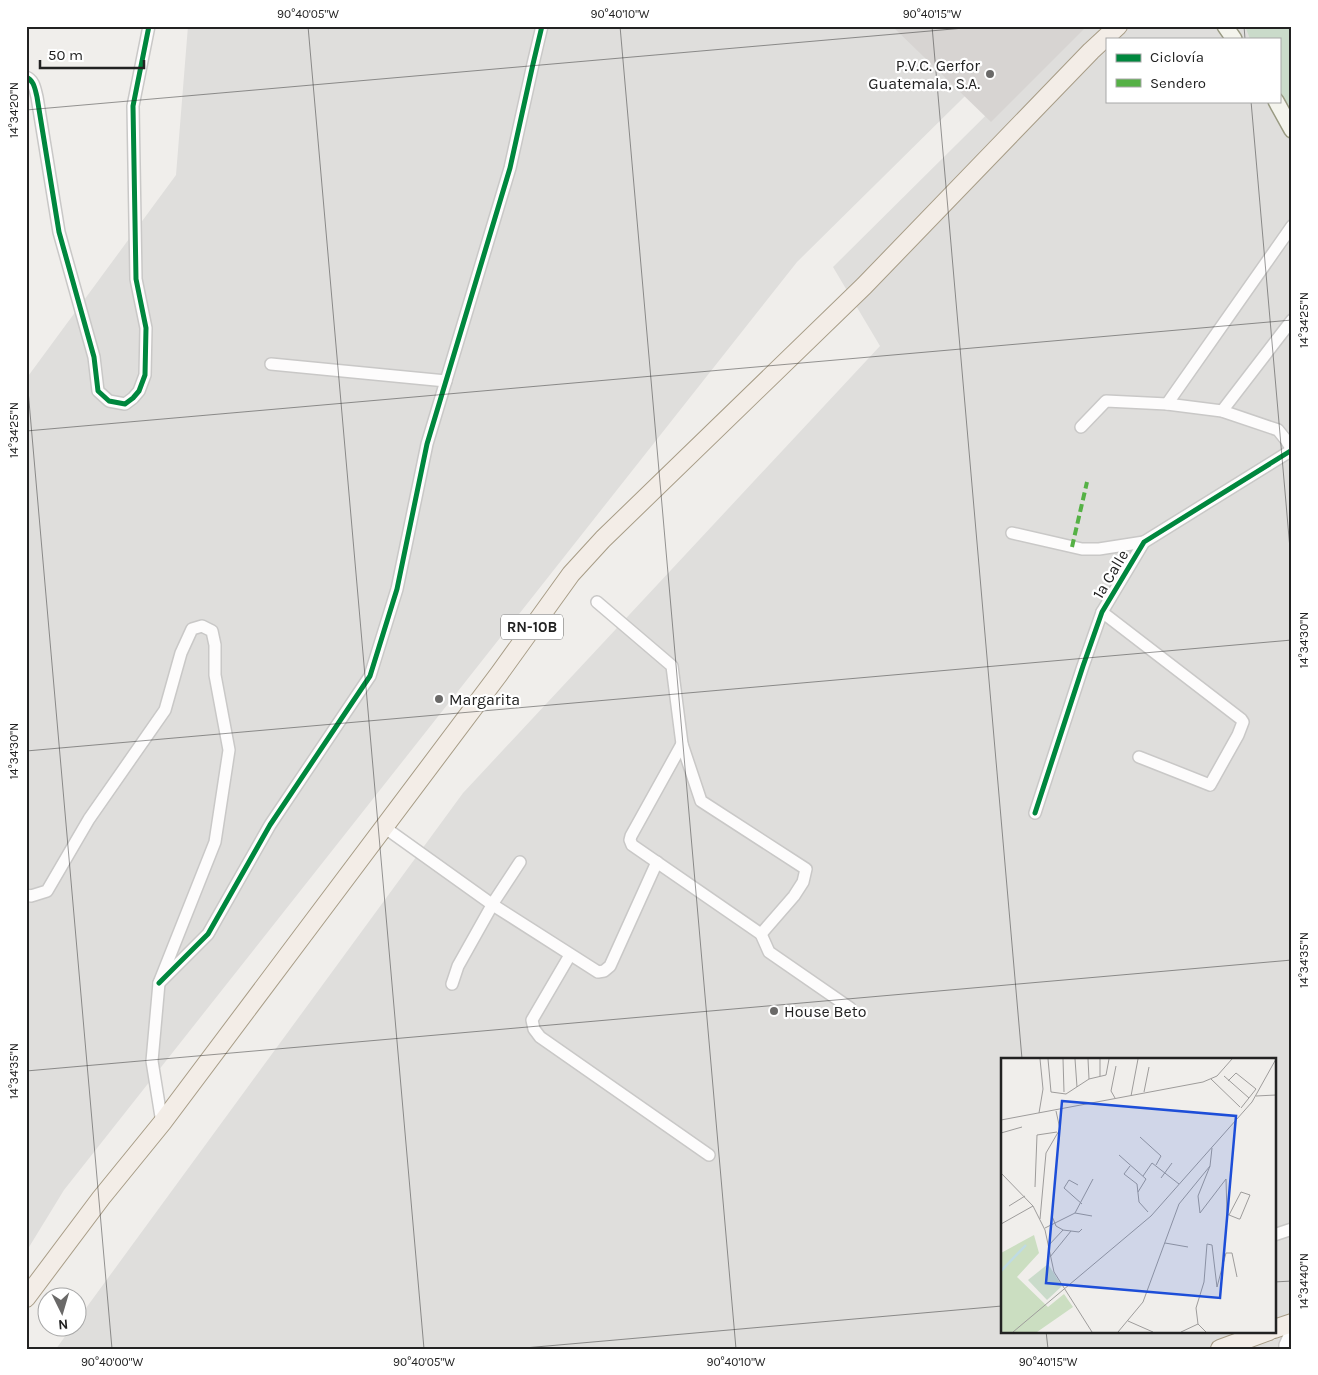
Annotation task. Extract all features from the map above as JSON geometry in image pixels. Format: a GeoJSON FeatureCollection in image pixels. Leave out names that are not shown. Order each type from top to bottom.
{"type":"FeatureCollection","features":[{"type":"Feature","properties":{"kind":"main road","name":"RN-10B"},"geometry":{"type":"LineString","coordinates":[[26,1298],[101,1198],[162,1123],[499,674],[571,574],[603,539],[864,286],[1118,26]]}},
{"type":"Feature","properties":{"kind":"main road"},"geometry":{"type":"LineString","coordinates":[[1276,1328],[1292,1323]]}},
{"type":"Feature","properties":{"kind":"main road"},"geometry":{"type":"LineString","coordinates":[[1220,1349],[1242,1345],[1267,1332]]}},
{"type":"Feature","properties":{"kind":"street"},"geometry":{"type":"LineString","coordinates":[[26,77],[34,85],[37,97],[59,232],[94,357],[98,391],[109,401],[124,404],[139,391],[145,375],[146,328],[136,279],[134,106],[149,26]]}},
{"type":"Feature","properties":{"kind":"street"},"geometry":{"type":"LineString","coordinates":[[158,982],[208,934],[270,825],[370,676],[397,589],[427,444],[510,168],[542,26]]}},
{"type":"Feature","properties":{"kind":"street"},"geometry":{"type":"LineString","coordinates":[[1225,26],[1233,38]]}},
{"type":"Feature","properties":{"kind":"street"},"geometry":{"type":"LineString","coordinates":[[1277,102],[1292,130]]}},
{"type":"Feature","properties":{"kind":"street"},"geometry":{"type":"LineString","coordinates":[[1166,404],[1292,226]]}},
{"type":"Feature","properties":{"kind":"street"},"geometry":{"type":"LineString","coordinates":[[1222,411],[1292,320]]}},
{"type":"Feature","properties":{"kind":"street"},"geometry":{"type":"LineString","coordinates":[[271,364],[446,381]]}},
{"type":"Feature","properties":{"kind":"street"},"geometry":{"type":"LineString","coordinates":[[1080,427],[1106,401],[1166,404],[1222,411],[1278,430],[1292,450]]}},
{"type":"Feature","properties":{"kind":"street","name":"1a Calle"},"geometry":{"type":"LineString","coordinates":[[1035,813],[1102,612],[1144,542],[1292,450]]}},
{"type":"Feature","properties":{"kind":"street"},"geometry":{"type":"LineString","coordinates":[[1012,533],[1082,549],[1099,549],[1144,542]]}},
{"type":"Feature","properties":{"kind":"street"},"geometry":{"type":"LineString","coordinates":[[597,602],[672,666],[682,744],[701,801],[806,869],[803,882],[794,896],[761,934]]}},
{"type":"Feature","properties":{"kind":"street"},"geometry":{"type":"LineString","coordinates":[[1102,612],[1241,718],[1243,722],[1238,735],[1210,785],[1139,757]]}},
{"type":"Feature","properties":{"kind":"street"},"geometry":{"type":"LineString","coordinates":[[26,895],[31,896],[46,891],[89,819],[165,710],[181,653],[192,629],[202,626],[212,631],[215,645],[215,675],[229,750],[215,842],[158,982],[152,1061],[162,1123]]}},
{"type":"Feature","properties":{"kind":"street"},"geometry":{"type":"LineString","coordinates":[[682,744],[631,836],[632,845],[761,934],[769,952],[850,1008]]}},
{"type":"Feature","properties":{"kind":"street"},"geometry":{"type":"LineString","coordinates":[[384,827],[493,905],[598,972],[604,971],[610,966],[657,862]]}},
{"type":"Feature","properties":{"kind":"street"},"geometry":{"type":"LineString","coordinates":[[452,984],[458,966],[520,862]]}},
{"type":"Feature","properties":{"kind":"street"},"geometry":{"type":"LineString","coordinates":[[570,955],[532,1020],[534,1029],[540,1037],[709,1156]]}},
{"type":"Feature","properties":{"kind":"street"},"geometry":{"type":"LineString","coordinates":[[1276,1234],[1292,1229]]}},
{"type":"Feature","properties":{"kind":"street"},"geometry":{"type":"LineString","coordinates":[[1285,1349],[1292,1329]]}},
{"type":"Feature","properties":{"kind":"shaded area"},"geometry":{"type":"Polygon","coordinates":[[[188,26],[1036,26],[797,262],[64,1190],[26,1252],[26,379],[176,175],[188,26]]]}},
{"type":"Feature","properties":{"kind":"shaded area"},"geometry":{"type":"Polygon","coordinates":[[[1076,26],[1292,26],[1292,1349],[56,1349],[64,1338],[88,1338],[88,1305],[463,793],[880,346],[833,267],[1076,26]]]}},
{"type":"Feature","properties":{"kind":"green space"},"geometry":{"type":"Polygon","coordinates":[[[1245,26],[1292,26],[1292,109],[1280,94],[1280,38],[1250,38],[1245,26]]]}},
{"type":"Feature","properties":{"kind":"building","name":"P.V.C. Gerfor Guatemala, S.A."},"geometry":{"type":"Polygon","coordinates":[[[892,26],[1087,26],[991,122],[892,26]]]}},
{"type":"Feature","properties":{"kind":"marked path"},"geometry":{"type":"LineString","coordinates":[[1072,547],[1087,482]]}},
{"type":"Feature","properties":{"kind":"cycle path"},"geometry":{"type":"LineString","coordinates":[[26,77],[29,78],[35,88],[59,232],[94,357],[98,391],[109,401],[125,404],[139,391],[145,375],[146,328],[136,279],[133,106],[149,26]]}},
{"type":"Feature","properties":{"kind":"cycle path"},"geometry":{"type":"LineString","coordinates":[[159,983],[208,934],[270,825],[370,676],[397,589],[427,444],[510,168],[542,26]]}},
{"type":"Feature","properties":{"kind":"cycle path"},"geometry":{"type":"LineString","coordinates":[[1035,813],[1102,612],[1144,542],[1292,450]]}},
{"type":"Feature","properties":{"kind":"place","name":"P.V.C. Gerfor Guatemala, S.A."},"geometry":{"type":"Point","coordinates":[990,74]}},
{"type":"Feature","properties":{"kind":"place","name":"Margarita"},"geometry":{"type":"Point","coordinates":[439,699]}},
{"type":"Feature","properties":{"kind":"place","name":"House Beto"},"geometry":{"type":"Point","coordinates":[774,1011]}}]}
